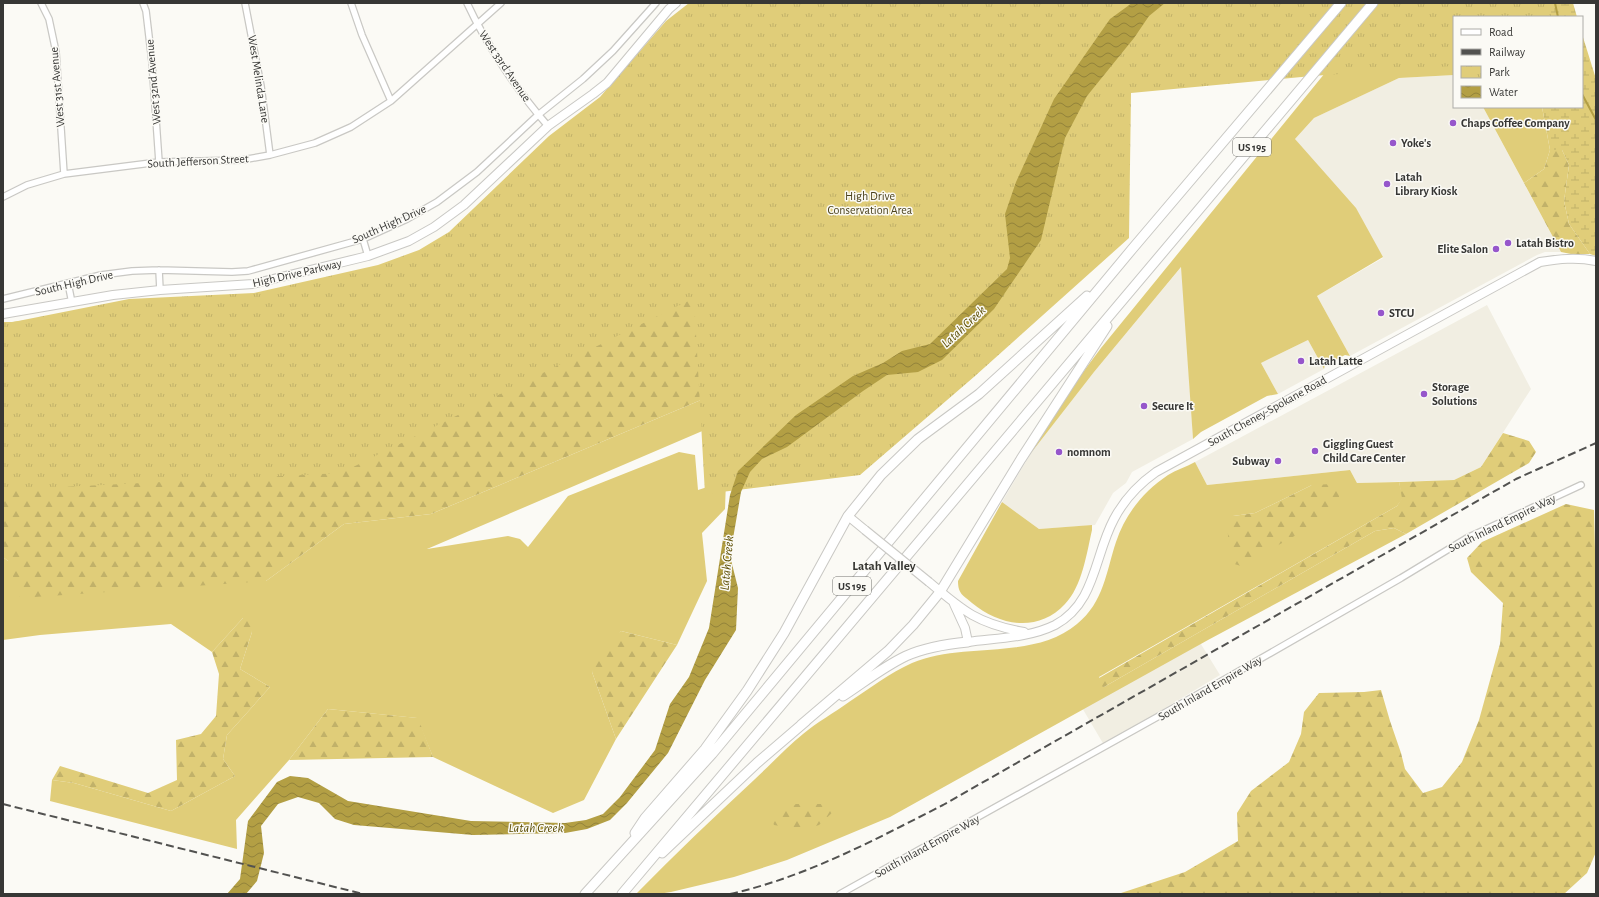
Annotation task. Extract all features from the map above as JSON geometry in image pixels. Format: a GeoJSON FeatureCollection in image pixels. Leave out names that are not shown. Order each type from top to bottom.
{"type":"FeatureCollection","features":[{"type":"Feature","properties":{"kind":"highway","name":"US 195"},"geometry":{"type":"LineString","coordinates":[[585,894],[712,754],[1114,272],[1341,3]]}},
{"type":"Feature","properties":{"kind":"highway","name":"US 195"},"geometry":{"type":"LineString","coordinates":[[622,894],[1373,3]]}},
{"type":"Feature","properties":{"kind":"highway"},"geometry":{"type":"LineString","coordinates":[[618,858],[645,818],[705,749],[747,691],[784,633],[848,516],[881,475],[918,439],[979,394],[1114,272]]}},
{"type":"Feature","properties":{"kind":"highway"},"geometry":{"type":"LineString","coordinates":[[636,877],[757,763],[888,651],[913,625],[940,592],[1021,458],[1130,291]]}},
{"type":"Feature","properties":{"kind":"highway"},"geometry":{"type":"LineString","coordinates":[[801,725],[900,659],[930,648],[968,642]]}},
{"type":"Feature","properties":{"kind":"main road"},"geometry":{"type":"LineString","coordinates":[[548,126],[607,83],[669,9],[676,3]]}},
{"type":"Feature","properties":{"kind":"main road","name":"High Drive Parkway"},"geometry":{"type":"LineString","coordinates":[[3,314],[113,295],[160,290],[253,284],[368,256],[409,241],[434,227],[464,205],[548,126]]}},
{"type":"Feature","properties":{"kind":"main road","name":"South Cheney-Spokane Road"},"geometry":{"type":"LineString","coordinates":[[954,604],[965,628],[968,642],[1015,636],[1046,629],[1055,625],[1079,606],[1088,590],[1114,518],[1138,487],[1156,472],[1540,262],[1564,258],[1582,258],[1596,261]]}},
{"type":"Feature","properties":{"kind":"main road","name":"South Cheney-Spokane Road"},"geometry":{"type":"LineString","coordinates":[[848,516],[954,604],[972,616],[989,624],[1028,633]]}},
{"type":"Feature","properties":{"kind":"street","name":"West 31st Avenue"},"geometry":{"type":"LineString","coordinates":[[41,3],[49,19],[56,52],[64,174]]}},
{"type":"Feature","properties":{"kind":"street","name":"West 32nd Avenue"},"geometry":{"type":"LineString","coordinates":[[143,3],[146,11],[152,62],[159,162]]}},
{"type":"Feature","properties":{"kind":"street","name":"West Melinda Lane"},"geometry":{"type":"LineString","coordinates":[[245,3],[261,86],[270,155]]}},
{"type":"Feature","properties":{"kind":"street"},"geometry":{"type":"LineString","coordinates":[[351,3],[362,35],[391,101]]}},
{"type":"Feature","properties":{"kind":"street","name":"West 33rd Avenue"},"geometry":{"type":"LineString","coordinates":[[467,3],[477,25],[505,68],[538,115],[548,126]]}},
{"type":"Feature","properties":{"kind":"street","name":"South Jefferson Street"},"geometry":{"type":"LineString","coordinates":[[3,197],[27,185],[64,174],[159,162],[242,160],[270,155],[315,143],[351,126],[391,101],[501,3]]}},
{"type":"Feature","properties":{"kind":"street","name":"South High Drive"},"geometry":{"type":"LineString","coordinates":[[3,299],[101,275],[132,271],[248,271],[363,239],[407,219],[437,202],[477,172],[538,115],[598,65],[656,3]]}},
{"type":"Feature","properties":{"kind":"street"},"geometry":{"type":"LineString","coordinates":[[363,239],[368,256]]}},
{"type":"Feature","properties":{"kind":"street"},"geometry":{"type":"LineString","coordinates":[[159,270],[160,290]]}},
{"type":"Feature","properties":{"kind":"street"},"geometry":{"type":"LineString","coordinates":[[68,283],[72,303]]}},
{"type":"Feature","properties":{"kind":"street","name":"South Inland Empire Way"},"geometry":{"type":"LineString","coordinates":[[840,894],[1226,679],[1467,538],[1581,485]]}},
{"type":"Feature","properties":{"kind":"shaded area"},"geometry":{"type":"Polygon","coordinates":[[[1453,75],[1453,108],[1484,108],[1561,252],[1545,252],[1537,255],[1350,356],[1317,296],[1383,258],[1295,139],[1314,118],[1399,78],[1453,75]]]}},
{"type":"Feature","properties":{"kind":"shaded area"},"geometry":{"type":"Polygon","coordinates":[[[1182,266],[1193,439],[1132,472],[1126,483],[1113,493],[1095,525],[1039,529],[1002,502],[1031,453],[1094,372],[1182,266]]]}},
{"type":"Feature","properties":{"kind":"shaded area","name":"Storage Solutions"},"geometry":{"type":"Polygon","coordinates":[[[1487,305],[1531,389],[1481,467],[1454,480],[1357,483],[1350,470],[1207,485],[1195,462],[1487,305]]]}},
{"type":"Feature","properties":{"kind":"shaded area"},"geometry":{"type":"Polygon","coordinates":[[[1308,340],[1324,369],[1278,394],[1261,363],[1308,340]]]}},
{"type":"Feature","properties":{"kind":"shaded area"},"geometry":{"type":"Polygon","coordinates":[[[1196,636],[1220,675],[1104,745],[1081,706],[1196,636]]]}},
{"type":"Feature","properties":{"kind":"green space","name":"High Drive Conservation Area"},"geometry":{"type":"Polygon","coordinates":[[[689,3],[1549,3],[1552,16],[1453,16],[1453,66],[1312,76],[1131,93],[1129,238],[975,376],[860,475],[705,494],[694,298],[341,473],[3,490],[3,322],[13,322],[129,299],[254,293],[378,265],[419,250],[449,232],[549,136],[600,97],[666,21],[689,3]]]}},
{"type":"Feature","properties":{"kind":"green space"},"geometry":{"type":"Polygon","coordinates":[[[1382,3],[1453,17],[1453,75],[1399,78],[1314,118],[1295,139],[1356,208],[1383,257],[1317,296],[1350,356],[1345,355],[1325,365],[1324,369],[1308,340],[1261,363],[1278,394],[1267,396],[1201,432],[1193,439],[1181,267],[1094,372],[1031,453],[1069,391],[1101,348],[1382,3]]]}},
{"type":"Feature","properties":{"kind":"green space"},"geometry":{"type":"Polygon","coordinates":[[[1528,3],[1573,3],[1577,16],[1530,16],[1528,3]]]}},
{"type":"Feature","properties":{"kind":"green space"},"geometry":{"type":"Polygon","coordinates":[[[1583,37],[1596,79],[1596,256],[1590,254],[1569,224],[1564,201],[1569,165],[1562,150],[1550,150],[1542,108],[1583,108],[1583,37]]]}},
{"type":"Feature","properties":{"kind":"green space"},"geometry":{"type":"Polygon","coordinates":[[[1484,108],[1542,108],[1550,150],[1544,169],[1524,183],[1484,108]]]}},
{"type":"Feature","properties":{"kind":"green space"},"geometry":{"type":"Polygon","coordinates":[[[1550,150],[1562,150],[1569,165],[1564,201],[1569,224],[1590,254],[1571,254],[1561,252],[1524,183],[1544,169],[1550,150]]]}},
{"type":"Feature","properties":{"kind":"green space"},"geometry":{"type":"Polygon","coordinates":[[[674,233],[753,378],[431,514],[344,524],[266,581],[20,598],[8,561],[3,557],[3,323],[254,294],[674,233]]]}},
{"type":"Feature","properties":{"kind":"green space"},"geometry":{"type":"Polygon","coordinates":[[[753,378],[763,405],[427,549],[508,536],[520,539],[528,547],[568,496],[679,452],[695,455],[698,490],[726,481],[725,509],[702,533],[707,581],[677,645],[621,631],[592,672],[616,739],[584,800],[553,813],[433,757],[417,718],[328,709],[289,760],[236,820],[237,849],[50,801],[52,780],[74,783],[171,811],[235,776],[223,759],[227,735],[270,687],[240,669],[252,632],[243,618],[212,652],[171,624],[40,635],[3,640],[3,557],[8,561],[266,581],[344,524],[431,514],[753,378]]]}},
{"type":"Feature","properties":{"kind":"green space"},"geometry":{"type":"Polygon","coordinates":[[[1503,433],[1529,441],[1536,452],[1529,463],[1406,534],[1394,528],[1375,531],[1104,687],[1098,685],[1099,678],[1397,506],[1402,498],[1399,482],[1454,480],[1481,467],[1503,433]]]}},
{"type":"Feature","properties":{"kind":"green space"},"geometry":{"type":"Polygon","coordinates":[[[1195,462],[1207,485],[1350,470],[1357,483],[1399,482],[1403,498],[1397,506],[1099,677],[1104,687],[1375,531],[1394,528],[1406,534],[1208,640],[890,817],[787,860],[734,877],[671,892],[658,894],[636,894],[694,836],[797,739],[814,725],[888,676],[912,663],[932,657],[953,653],[1019,647],[1040,643],[1059,635],[1077,624],[1086,615],[1099,596],[1120,532],[1136,504],[1159,481],[1171,473],[1195,462]],[[1312,485],[1255,513],[1233,516],[1231,563],[1312,485]]]}},
{"type":"Feature","properties":{"kind":"green space"},"geometry":{"type":"Polygon","coordinates":[[[1332,484],[1339,493],[1339,503],[1314,525],[1241,566],[1231,563],[1227,526],[1233,516],[1255,513],[1312,485],[1332,484]]]}},
{"type":"Feature","properties":{"kind":"green space"},"geometry":{"type":"Polygon","coordinates":[[[1002,502],[1039,529],[1092,525],[1086,559],[1076,588],[1065,604],[1054,613],[1043,619],[1019,623],[995,617],[972,603],[962,594],[959,589],[958,581],[1002,502]]]}},
{"type":"Feature","properties":{"kind":"green space"},"geometry":{"type":"Polygon","coordinates":[[[1566,504],[1594,510],[1596,589],[1596,852],[1587,873],[1564,894],[1118,894],[1185,872],[1238,841],[1237,813],[1251,791],[1289,762],[1301,734],[1304,712],[1319,693],[1381,690],[1405,769],[1423,793],[1442,787],[1462,762],[1479,720],[1500,644],[1503,603],[1471,572],[1467,558],[1482,542],[1566,504]]]}},
{"type":"Feature","properties":{"kind":"green space"},"geometry":{"type":"Polygon","coordinates":[[[243,618],[250,618],[252,632],[240,669],[270,687],[227,735],[223,759],[235,776],[171,811],[74,783],[52,780],[60,766],[148,793],[177,780],[176,740],[201,734],[216,716],[219,674],[212,652],[243,618]]]}},
{"type":"Feature","properties":{"kind":"green space"},"geometry":{"type":"Polygon","coordinates":[[[621,631],[677,645],[616,739],[592,672],[595,655],[621,631]]]}},
{"type":"Feature","properties":{"kind":"green space"},"geometry":{"type":"Polygon","coordinates":[[[328,709],[418,718],[433,757],[289,760],[328,709]]]}},
{"type":"Feature","properties":{"kind":"green space"},"geometry":{"type":"Polygon","coordinates":[[[796,804],[828,804],[835,810],[819,825],[803,830],[774,825],[772,820],[785,809],[796,804]]]}},
{"type":"Feature","properties":{"kind":"water","name":"Latah Creek"},"geometry":{"type":"Polygon","coordinates":[[[1132,3],[1165,3],[1149,16],[1134,38],[1087,96],[1065,138],[1041,240],[994,309],[942,360],[918,372],[887,375],[787,447],[762,459],[750,472],[741,492],[730,556],[738,588],[736,630],[705,680],[668,753],[627,803],[610,820],[587,829],[565,833],[473,835],[354,825],[335,819],[319,803],[298,797],[278,804],[261,826],[264,853],[257,881],[246,894],[227,894],[240,879],[248,821],[277,782],[290,776],[308,778],[348,801],[471,821],[565,823],[586,820],[603,814],[620,797],[655,750],[670,704],[689,677],[709,628],[730,495],[738,471],[796,415],[853,376],[883,363],[902,351],[930,344],[1007,269],[1010,258],[1005,214],[1016,182],[1054,99],[1110,19],[1132,3]]]}},
{"type":"Feature","properties":{"kind":"waterway"},"geometry":{"type":"LineString","coordinates":[[1555,3],[1558,16]]}},
{"type":"Feature","properties":{"kind":"waterway"},"geometry":{"type":"LineString","coordinates":[[1583,96],[1596,120]]}},
{"type":"Feature","properties":{"kind":"railway"},"geometry":{"type":"LineString","coordinates":[[730,894],[758,887],[813,868],[943,805],[1516,479],[1596,443]]}},
{"type":"Feature","properties":{"kind":"railway"},"geometry":{"type":"LineString","coordinates":[[3,804],[363,894]]}},
{"type":"Feature","properties":{"kind":"place","name":"Chaps Coffee Company"},"geometry":{"type":"Point","coordinates":[1453,123]}},
{"type":"Feature","properties":{"kind":"place","name":"Yoke's"},"geometry":{"type":"Point","coordinates":[1393,143]}},
{"type":"Feature","properties":{"kind":"place","name":"Latah Library Kiosk"},"geometry":{"type":"Point","coordinates":[1387,184]}},
{"type":"Feature","properties":{"kind":"place","name":"Latah Bistro"},"geometry":{"type":"Point","coordinates":[1508,243]}},
{"type":"Feature","properties":{"kind":"place","name":"Elite Salon"},"geometry":{"type":"Point","coordinates":[1496,249]}},
{"type":"Feature","properties":{"kind":"place","name":"STCU"},"geometry":{"type":"Point","coordinates":[1381,313]}},
{"type":"Feature","properties":{"kind":"place","name":"Latah Latte"},"geometry":{"type":"Point","coordinates":[1301,361]}},
{"type":"Feature","properties":{"kind":"place","name":"Storage Solutions"},"geometry":{"type":"Point","coordinates":[1424,394]}},
{"type":"Feature","properties":{"kind":"place","name":"Secure It"},"geometry":{"type":"Point","coordinates":[1144,406]}},
{"type":"Feature","properties":{"kind":"place","name":"Giggling Guest Child Care Center"},"geometry":{"type":"Point","coordinates":[1315,451]}},
{"type":"Feature","properties":{"kind":"place","name":"nomnom"},"geometry":{"type":"Point","coordinates":[1059,452]}},
{"type":"Feature","properties":{"kind":"place","name":"Subway"},"geometry":{"type":"Point","coordinates":[1278,461]}},
{"type":"Feature","properties":{"kind":"district","name":"Latah Valley"},"geometry":{"type":"Point","coordinates":[884,565]}}]}
